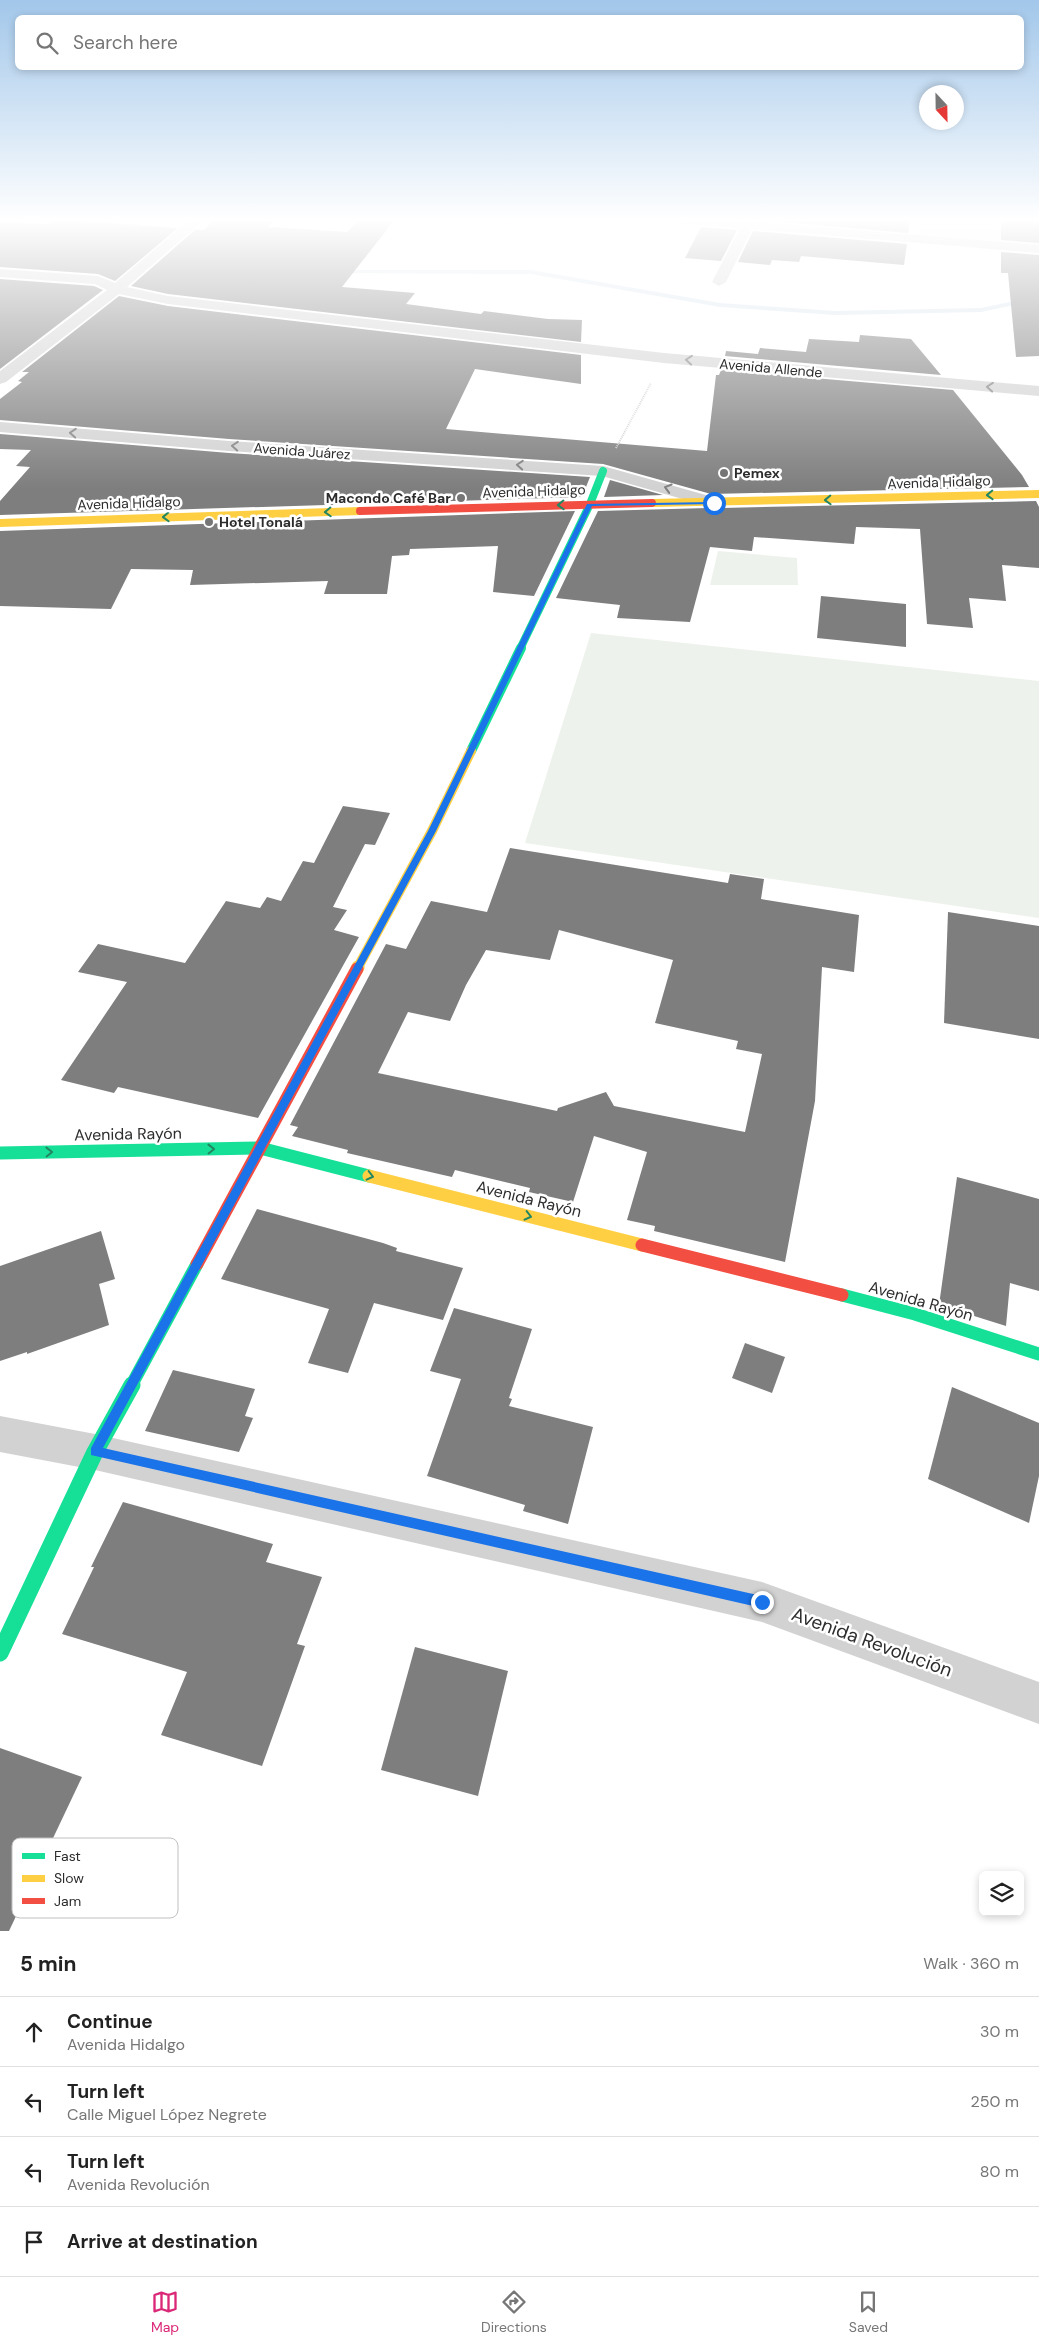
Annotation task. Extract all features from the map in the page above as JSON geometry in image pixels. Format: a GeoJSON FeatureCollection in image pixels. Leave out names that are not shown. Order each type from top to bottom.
{"type":"FeatureCollection","features":[{"type":"Feature","properties":{"kind":"main road"},"geometry":{"type":"LineString","coordinates":[[0,1653],[95,1452],[432,831],[590,504],[603,471]]}},
{"type":"Feature","properties":{"kind":"main road","name":"Avenida Hidalgo"},"geometry":{"type":"LineString","coordinates":[[0,523],[590,504],[714,503],[1039,494]]}},
{"type":"Feature","properties":{"kind":"main road","name":"Avenida Rayón"},"geometry":{"type":"LineString","coordinates":[[0,1153],[260,1148],[915,1314],[1039,1354]]}},
{"type":"Feature","properties":{"kind":"street"},"geometry":{"type":"LineString","coordinates":[[0,379],[91,308]]}},
{"type":"Feature","properties":{"kind":"street","name":"Avenida Allende"},"geometry":{"type":"LineString","coordinates":[[231,308],[664,358],[1039,391]]}},
{"type":"Feature","properties":{"kind":"street","name":"Avenida Juárez"},"geometry":{"type":"LineString","coordinates":[[0,427],[239,446],[603,471],[714,503]]}},
{"type":"Feature","properties":{"kind":"street","name":"Avenida Revolución"},"geometry":{"type":"LineString","coordinates":[[0,1434],[95,1452],[762,1602],[1039,1703]]}},
{"type":"Feature","properties":{"kind":"path"},"geometry":{"type":"LineString","coordinates":[[603,471],[664,358]]}},
{"type":"Feature","properties":{"kind":"shaded area"},"geometry":{"type":"Polygon","coordinates":[[[718,551],[797,558],[798,585],[710,585],[718,551]]]}},
{"type":"Feature","properties":{"kind":"shaded area"},"geometry":{"type":"Polygon","coordinates":[[[591,633],[1039,681],[1039,918],[525,843],[591,633]]]}},
{"type":"Feature","properties":{"kind":"building"},"geometry":{"type":"Polygon","coordinates":[[[0,308],[79,308],[0,369],[0,308]]]}},
{"type":"Feature","properties":{"kind":"building"},"geometry":{"type":"Polygon","coordinates":[[[104,308],[186,308],[581,355],[581,384],[475,369],[446,429],[707,451],[716,375],[719,375],[721,370],[953,390],[1022,475],[1029,487],[711,494],[603,464],[229,439],[0,420],[0,399],[22,382],[18,381],[29,372],[22,372],[104,308]]]}},
{"type":"Feature","properties":{"kind":"building"},"geometry":{"type":"Polygon","coordinates":[[[289,308],[437,308],[481,314],[484,311],[548,319],[582,320],[581,342],[289,308]]]}},
{"type":"Feature","properties":{"kind":"building"},"geometry":{"type":"Polygon","coordinates":[[[1011,308],[1039,308],[1039,356],[1016,357],[1011,308]]]}},
{"type":"Feature","properties":{"kind":"building"},"geometry":{"type":"Polygon","coordinates":[[[860,335],[911,339],[941,375],[725,356],[726,351],[758,354],[760,348],[806,352],[809,339],[859,342],[860,335]]]}},
{"type":"Feature","properties":{"kind":"building"},"geometry":{"type":"Polygon","coordinates":[[[0,434],[229,453],[590,477],[582,497],[0,515],[0,501],[30,467],[16,466],[31,450],[0,449],[0,434]]]}},
{"type":"Feature","properties":{"kind":"building"},"geometry":{"type":"Polygon","coordinates":[[[610,480],[663,495],[604,497],[610,480]]]}},
{"type":"Feature","properties":{"kind":"building"},"geometry":{"type":"Polygon","coordinates":[[[1036,501],[1039,507],[1039,568],[1002,565],[1006,601],[969,598],[973,628],[927,624],[920,529],[856,527],[854,544],[754,537],[752,551],[710,547],[690,622],[617,618],[620,605],[556,598],[598,511],[708,508],[714,510],[722,508],[1036,501]]]}},
{"type":"Feature","properties":{"kind":"building"},"geometry":{"type":"Polygon","coordinates":[[[575,511],[534,596],[493,592],[498,546],[410,549],[409,555],[392,556],[387,594],[324,594],[328,581],[190,585],[193,570],[131,569],[111,609],[0,606],[0,531],[575,511]]]}},
{"type":"Feature","properties":{"kind":"building"},"geometry":{"type":"Polygon","coordinates":[[[821,596],[906,604],[906,647],[817,638],[821,596]]]}},
{"type":"Feature","properties":{"kind":"building"},"geometry":{"type":"Polygon","coordinates":[[[343,806],[390,813],[375,845],[365,844],[333,907],[347,910],[334,930],[359,937],[258,1118],[118,1087],[114,1093],[61,1080],[127,982],[78,972],[98,944],[185,963],[226,901],[260,908],[267,897],[281,901],[303,861],[314,863],[343,806]]]}},
{"type":"Feature","properties":{"kind":"building"},"geometry":{"type":"Polygon","coordinates":[[[510,848],[728,883],[730,874],[764,879],[761,899],[859,915],[854,972],[822,967],[815,1101],[785,1262],[654,1231],[655,1226],[627,1220],[647,1152],[594,1136],[573,1202],[529,1192],[530,1188],[455,1170],[452,1177],[347,1153],[348,1150],[292,1136],[298,1127],[290,1125],[386,944],[406,949],[431,901],[487,912],[510,848]],[[559,930],[550,960],[486,950],[466,985],[450,1021],[408,1012],[378,1073],[557,1111],[558,1108],[606,1092],[614,1106],[745,1132],[762,1054],[736,1049],[738,1041],[655,1023],[673,960],[559,930]]]}},
{"type":"Feature","properties":{"kind":"building"},"geometry":{"type":"Polygon","coordinates":[[[948,912],[1039,926],[1039,1039],[944,1023],[948,912]]]}},
{"type":"Feature","properties":{"kind":"building"},"geometry":{"type":"Polygon","coordinates":[[[957,1177],[1039,1199],[1039,1291],[1010,1283],[1006,1326],[939,1305],[957,1177]]]}},
{"type":"Feature","properties":{"kind":"building"},"geometry":{"type":"Polygon","coordinates":[[[257,1209],[383,1243],[397,1248],[396,1251],[463,1268],[443,1320],[374,1303],[348,1373],[308,1363],[329,1309],[221,1279],[257,1209]]]}},
{"type":"Feature","properties":{"kind":"building"},"geometry":{"type":"Polygon","coordinates":[[[101,1231],[115,1279],[99,1284],[109,1325],[27,1354],[27,1352],[0,1361],[0,1266],[101,1231]]]}},
{"type":"Feature","properties":{"kind":"building"},"geometry":{"type":"Polygon","coordinates":[[[454,1308],[532,1329],[509,1398],[512,1399],[509,1406],[593,1427],[568,1524],[523,1511],[525,1505],[427,1476],[461,1379],[430,1371],[454,1308]]]}},
{"type":"Feature","properties":{"kind":"building"},"geometry":{"type":"Polygon","coordinates":[[[745,1343],[785,1357],[772,1393],[732,1378],[745,1343]]]}},
{"type":"Feature","properties":{"kind":"building"},"geometry":{"type":"Polygon","coordinates":[[[173,1370],[255,1389],[245,1416],[253,1418],[239,1452],[145,1431],[173,1370]]]}},
{"type":"Feature","properties":{"kind":"building"},"geometry":{"type":"Polygon","coordinates":[[[952,1387],[1039,1423],[1039,1476],[1029,1523],[928,1479],[952,1387]]]}},
{"type":"Feature","properties":{"kind":"building"},"geometry":{"type":"Polygon","coordinates":[[[123,1502],[273,1544],[266,1562],[322,1577],[297,1644],[305,1646],[262,1766],[161,1735],[187,1672],[62,1634],[94,1567],[91,1567],[123,1502]]]}},
{"type":"Feature","properties":{"kind":"building"},"geometry":{"type":"Polygon","coordinates":[[[415,1647],[508,1671],[478,1796],[381,1770],[415,1647]]]}},
{"type":"Feature","properties":{"kind":"building"},"geometry":{"type":"Polygon","coordinates":[[[0,1748],[82,1777],[53,1838],[12,1838],[12,1918],[15,1918],[9,1931],[0,1931],[0,1748]]]}},
{"type":"Feature","properties":{"kind":"waterway"},"geometry":{"type":"LineString","coordinates":[[765,308],[836,313],[981,310],[990,308]]}},
{"type":"Feature","properties":{"kind":"traffic: fast"},"geometry":{"type":"LineString","coordinates":[[471,751],[590,504],[603,471]]}},
{"type":"Feature","properties":{"kind":"traffic: fast"},"geometry":{"type":"LineString","coordinates":[[0,1153],[260,1148],[369,1176]]}},
{"type":"Feature","properties":{"kind":"traffic: fast"},"geometry":{"type":"LineString","coordinates":[[0,1653],[95,1452],[197,1264]]}},
{"type":"Feature","properties":{"kind":"traffic: fast"},"geometry":{"type":"LineString","coordinates":[[842,1295],[915,1314],[1039,1354]]}},
{"type":"Feature","properties":{"kind":"traffic: slow"},"geometry":{"type":"LineString","coordinates":[[652,503],[1039,494]]}},
{"type":"Feature","properties":{"kind":"traffic: slow"},"geometry":{"type":"LineString","coordinates":[[0,523],[360,511]]}},
{"type":"Feature","properties":{"kind":"traffic: slow"},"geometry":{"type":"LineString","coordinates":[[357,969],[432,831],[471,751]]}},
{"type":"Feature","properties":{"kind":"traffic: slow"},"geometry":{"type":"LineString","coordinates":[[369,1176],[642,1245]]}},
{"type":"Feature","properties":{"kind":"traffic: jam"},"geometry":{"type":"LineString","coordinates":[[360,511],[652,503]]}},
{"type":"Feature","properties":{"kind":"traffic: jam"},"geometry":{"type":"LineString","coordinates":[[197,1264],[357,969]]}},
{"type":"Feature","properties":{"kind":"traffic: jam"},"geometry":{"type":"LineString","coordinates":[[642,1245],[842,1295]]}},
{"type":"Feature","properties":{"kind":"place","name":"Pemex"},"geometry":{"type":"Point","coordinates":[724,473]}},
{"type":"Feature","properties":{"kind":"place","name":"Macondo Café Bar"},"geometry":{"type":"Point","coordinates":[461,498]}},
{"type":"Feature","properties":{"kind":"place","name":"Hotel Tonalá"},"geometry":{"type":"Point","coordinates":[209,522]}},
{"type":"Feature","properties":{"kind":"route"},"geometry":{"type":"LineString","coordinates":[[714,503],[590,504],[432,831],[95,1452],[762,1602]]}}]}
